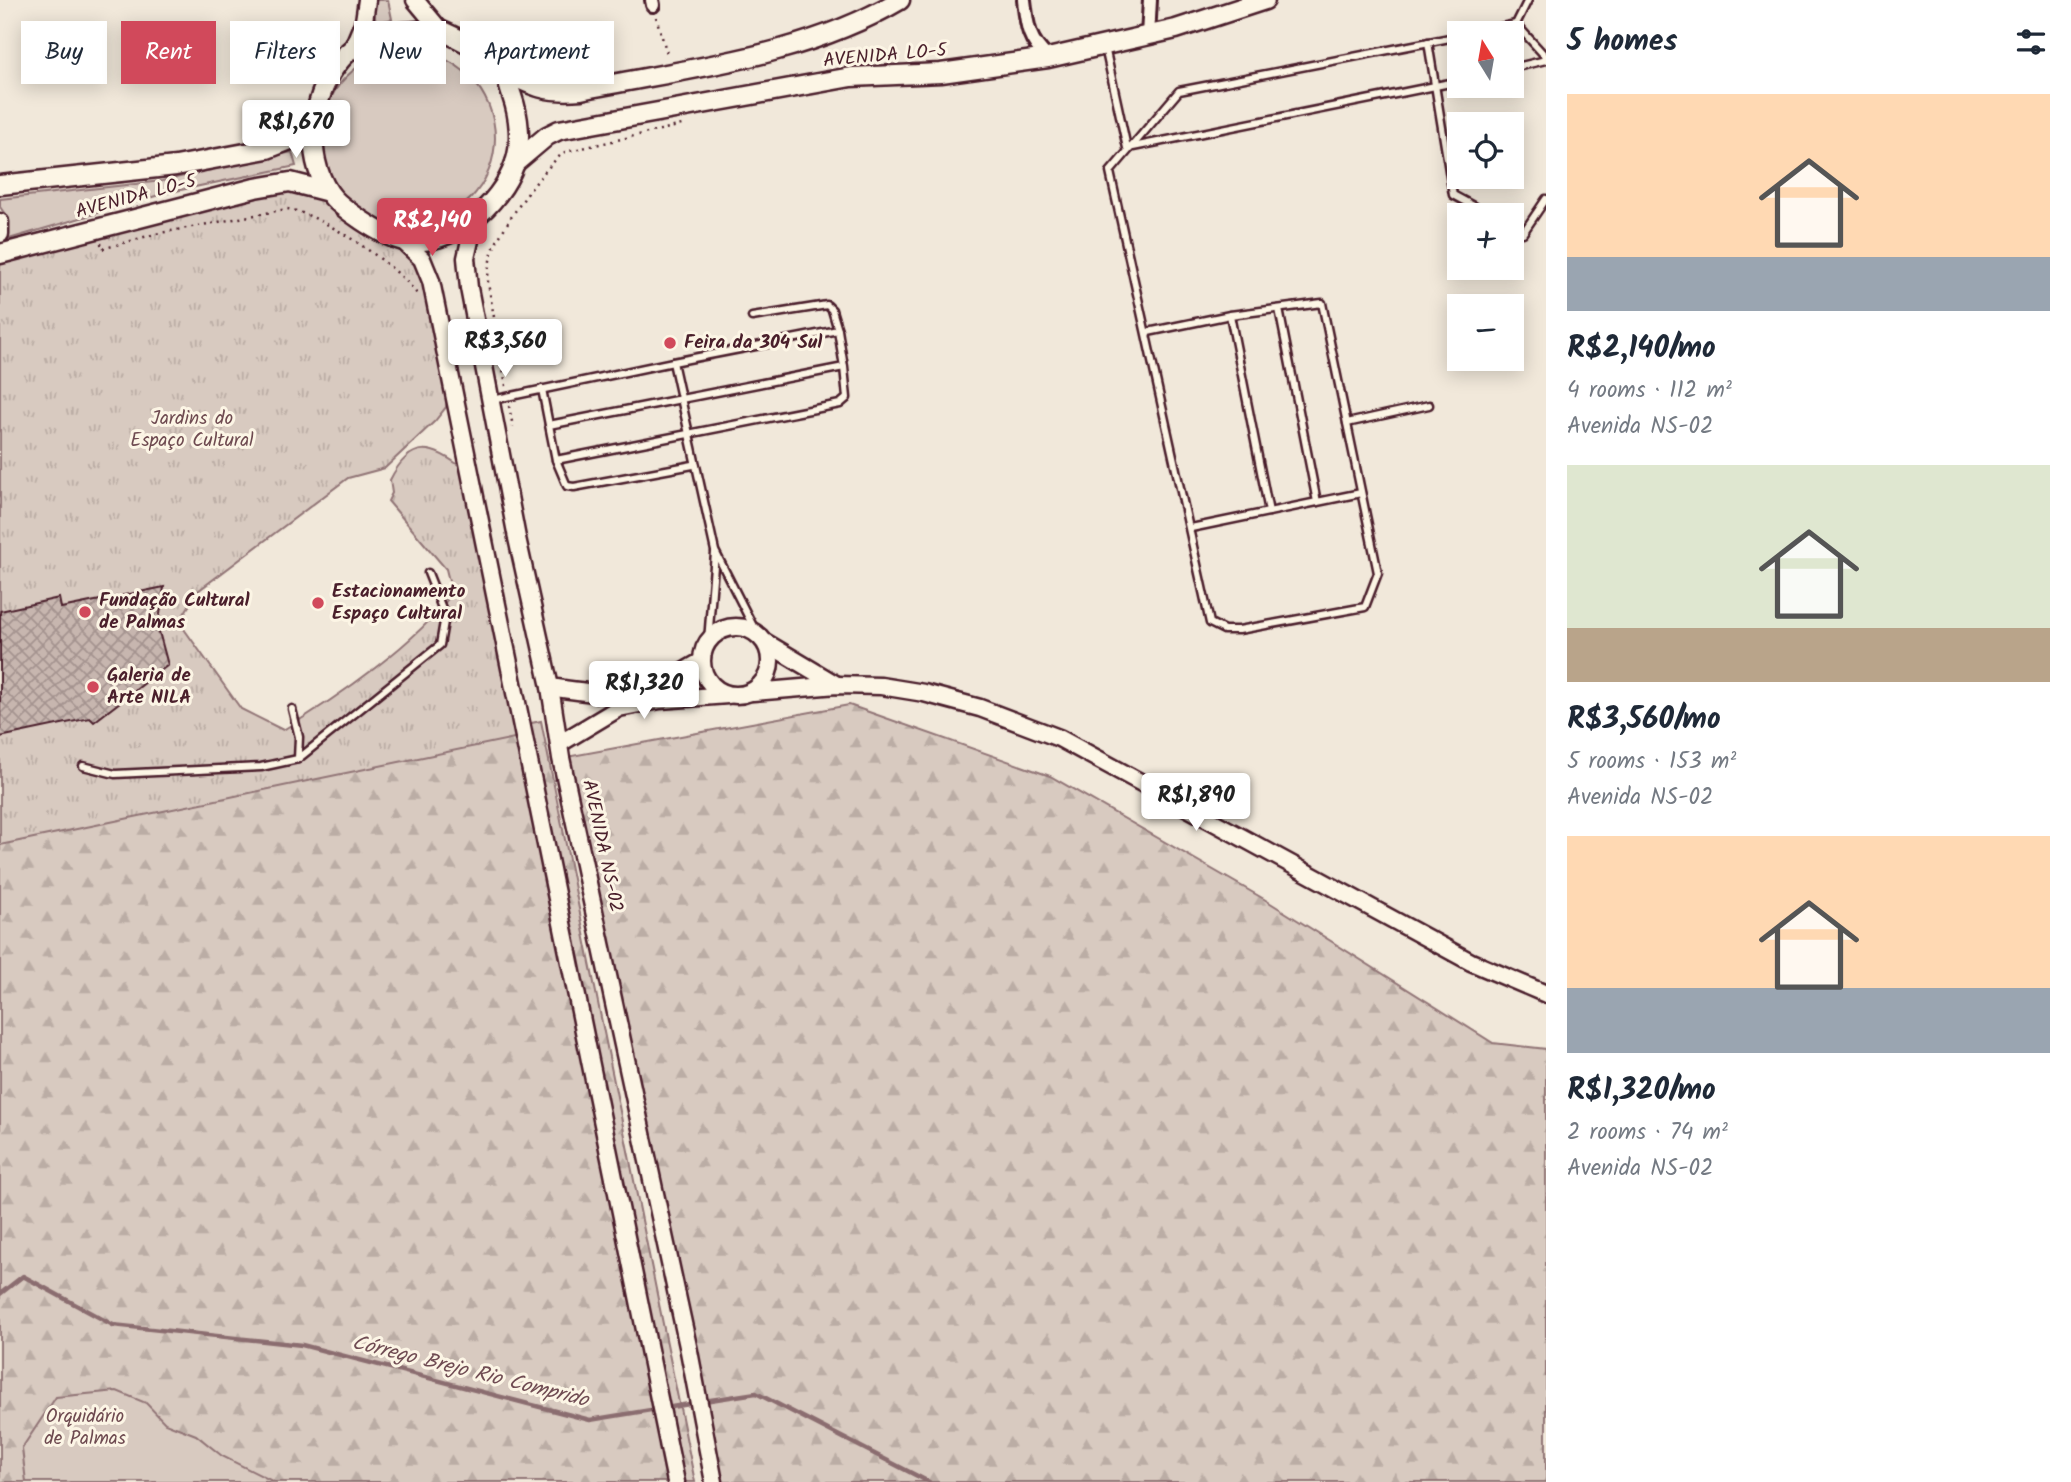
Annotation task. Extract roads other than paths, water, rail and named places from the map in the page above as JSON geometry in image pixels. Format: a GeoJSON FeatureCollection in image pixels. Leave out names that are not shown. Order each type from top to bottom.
{"type":"FeatureCollection","features":[{"type":"Feature","properties":{"kind":"main road","name":"AVENIDA LO-5"},"geometry":{"type":"LineString","coordinates":[[614,81],[802,44],[841,32],[900,0]]}},
{"type":"Feature","properties":{"kind":"main road","name":"AVENIDA LO-5"},"geometry":{"type":"LineString","coordinates":[[515,163],[547,136],[559,130],[851,77],[941,73],[1048,58],[1148,36],[1265,0]]}},
{"type":"Feature","properties":{"kind":"main road"},"geometry":{"type":"LineString","coordinates":[[353,47],[324,86],[314,123],[314,153],[325,191],[368,225],[402,241],[449,235],[475,218],[492,200],[515,163],[520,118],[508,84]]}},
{"type":"Feature","properties":{"kind":"main road","name":"AVENIDA LO-5"},"geometry":{"type":"LineString","coordinates":[[529,84],[557,92],[600,84]]}},
{"type":"Feature","properties":{"kind":"main road","name":"AVENIDA LO-5"},"geometry":{"type":"LineString","coordinates":[[0,185],[176,166],[254,152],[295,138],[314,123]]}},
{"type":"Feature","properties":{"kind":"main road","name":"AVENIDA LO-5"},"geometry":{"type":"LineString","coordinates":[[0,254],[267,186],[290,182],[325,191]]}},
{"type":"Feature","properties":{"kind":"street"},"geometry":{"type":"LineString","coordinates":[[353,47],[364,21],[367,0]]}},
{"type":"Feature","properties":{"kind":"street"},"geometry":{"type":"LineString","coordinates":[[415,0],[432,21]]}},
{"type":"Feature","properties":{"kind":"street"},"geometry":{"type":"LineString","coordinates":[[1024,0],[1028,32],[1033,44],[1048,58]]}},
{"type":"Feature","properties":{"kind":"street"},"geometry":{"type":"LineString","coordinates":[[1148,36],[1150,0]]}},
{"type":"Feature","properties":{"kind":"street","name":"AVENIDA NS-02"},"geometry":{"type":"LineString","coordinates":[[475,218],[466,258],[490,400],[550,687],[559,744],[689,1352],[714,1482]]}},
{"type":"Feature","properties":{"kind":"street"},"geometry":{"type":"LineString","coordinates":[[0,222],[0,234]]}},
{"type":"Feature","properties":{"kind":"street"},"geometry":{"type":"LineString","coordinates":[[402,241],[422,259],[431,281],[651,1370],[676,1482]]}},
{"type":"Feature","properties":{"kind":"street"},"geometry":{"type":"LineString","coordinates":[[729,695],[706,680],[701,662],[708,641],[715,634],[736,626],[761,638],[837,685]]}},
{"type":"Feature","properties":{"kind":"street"},"geometry":{"type":"LineString","coordinates":[[752,691],[763,682],[769,669],[770,655],[761,638]]}},
{"type":"Feature","properties":{"kind":"street"},"geometry":{"type":"LineString","coordinates":[[550,687],[603,693],[635,692],[659,686],[701,662]]}},
{"type":"Feature","properties":{"kind":"street"},"geometry":{"type":"LineString","coordinates":[[559,744],[619,708],[660,700],[837,685],[924,693],[979,708],[1059,738],[1471,962],[1546,994]]}},
{"type":"Feature","properties":{"kind":"lane"},"geometry":{"type":"LineString","coordinates":[[1518,21],[1528,0]]}},
{"type":"Feature","properties":{"kind":"lane"},"geometry":{"type":"LineString","coordinates":[[1524,32],[1546,58],[1524,64]]}},
{"type":"Feature","properties":{"kind":"lane"},"geometry":{"type":"LineString","coordinates":[[1148,332],[1230,315],[1322,303],[1378,573],[1365,607],[1239,630],[1224,630],[1210,623],[1148,332],[1110,172],[1127,148],[1179,91],[1447,38]]}},
{"type":"Feature","properties":{"kind":"lane"},"geometry":{"type":"LineString","coordinates":[[1428,42],[1453,195],[1468,203]]}},
{"type":"Feature","properties":{"kind":"lane"},"geometry":{"type":"LineString","coordinates":[[1105,46],[1127,148]]}},
{"type":"Feature","properties":{"kind":"lane"},"geometry":{"type":"LineString","coordinates":[[1127,148],[1447,84]]}},
{"type":"Feature","properties":{"kind":"lane"},"geometry":{"type":"LineString","coordinates":[[1524,232],[1546,199]]}},
{"type":"Feature","properties":{"kind":"lane"},"geometry":{"type":"LineString","coordinates":[[556,460],[839,404],[847,398],[848,389],[838,330],[832,310],[827,306],[752,317]]}},
{"type":"Feature","properties":{"kind":"lane"},"geometry":{"type":"LineString","coordinates":[[1279,309],[1317,502]]}},
{"type":"Feature","properties":{"kind":"lane"},"geometry":{"type":"LineString","coordinates":[[1230,315],[1269,512]]}},
{"type":"Feature","properties":{"kind":"lane"},"geometry":{"type":"LineString","coordinates":[[490,400],[838,330]]}},
{"type":"Feature","properties":{"kind":"lane"},"geometry":{"type":"LineString","coordinates":[[673,362],[693,465],[715,551],[761,638]]}},
{"type":"Feature","properties":{"kind":"lane"},"geometry":{"type":"LineString","coordinates":[[550,425],[844,367]]}},
{"type":"Feature","properties":{"kind":"lane"},"geometry":{"type":"LineString","coordinates":[[542,389],[556,460],[562,480],[567,486],[574,487],[693,465]]}},
{"type":"Feature","properties":{"kind":"lane"},"geometry":{"type":"LineString","coordinates":[[1347,424],[1429,405]]}},
{"type":"Feature","properties":{"kind":"lane"},"geometry":{"type":"LineString","coordinates":[[1191,528],[1361,493]]}},
{"type":"Feature","properties":{"kind":"lane"},"geometry":{"type":"LineString","coordinates":[[708,641],[715,551]]}},
{"type":"Feature","properties":{"kind":"lane"},"geometry":{"type":"LineString","coordinates":[[83,766],[116,774],[261,767],[298,759],[440,645],[446,629],[445,616],[428,573]]}},
{"type":"Feature","properties":{"kind":"lane"},"geometry":{"type":"LineString","coordinates":[[292,709],[299,737],[298,759]]}},
{"type":"Feature","properties":{"kind":"waterway","name":"Córrego Brejo Rio Comprido"},"geometry":{"type":"LineString","coordinates":[[0,1294],[23,1276],[113,1325],[302,1345],[590,1420],[657,1409]]}},
{"type":"Feature","properties":{"kind":"waterway","name":"Córrego Brejo Rio Comprido"},"geometry":{"type":"LineString","coordinates":[[704,1401],[756,1393],[929,1482]]}},
{"type":"Feature","properties":{"kind":"waterway","name":"Córrego Brejo Rio Comprido"},"geometry":{"type":"LineString","coordinates":[[666,1408],[695,1403]]}},
{"type":"Feature","properties":{"kind":"place","name":"Feira da 304 Sul"},"geometry":{"type":"Point","coordinates":[670,343]}},
{"type":"Feature","properties":{"kind":"place","name":"Estacionamento Espaço Cultural"},"geometry":{"type":"Point","coordinates":[318,603]}},
{"type":"Feature","properties":{"kind":"place","name":"Fundação Cultural de Palmas"},"geometry":{"type":"Point","coordinates":[85,612]}},
{"type":"Feature","properties":{"kind":"place","name":"Galeria de Arte NILA"},"geometry":{"type":"Point","coordinates":[93,687]}},
{"type":"Feature","properties":{"kind":"park label","name":"Jardins do Espaço Cultural"},"geometry":{"type":"Point","coordinates":[192,430]}},
{"type":"Feature","properties":{"kind":"park label","name":"Orquidário de Palmas"},"geometry":{"type":"Point","coordinates":[85,1428]}}]}
